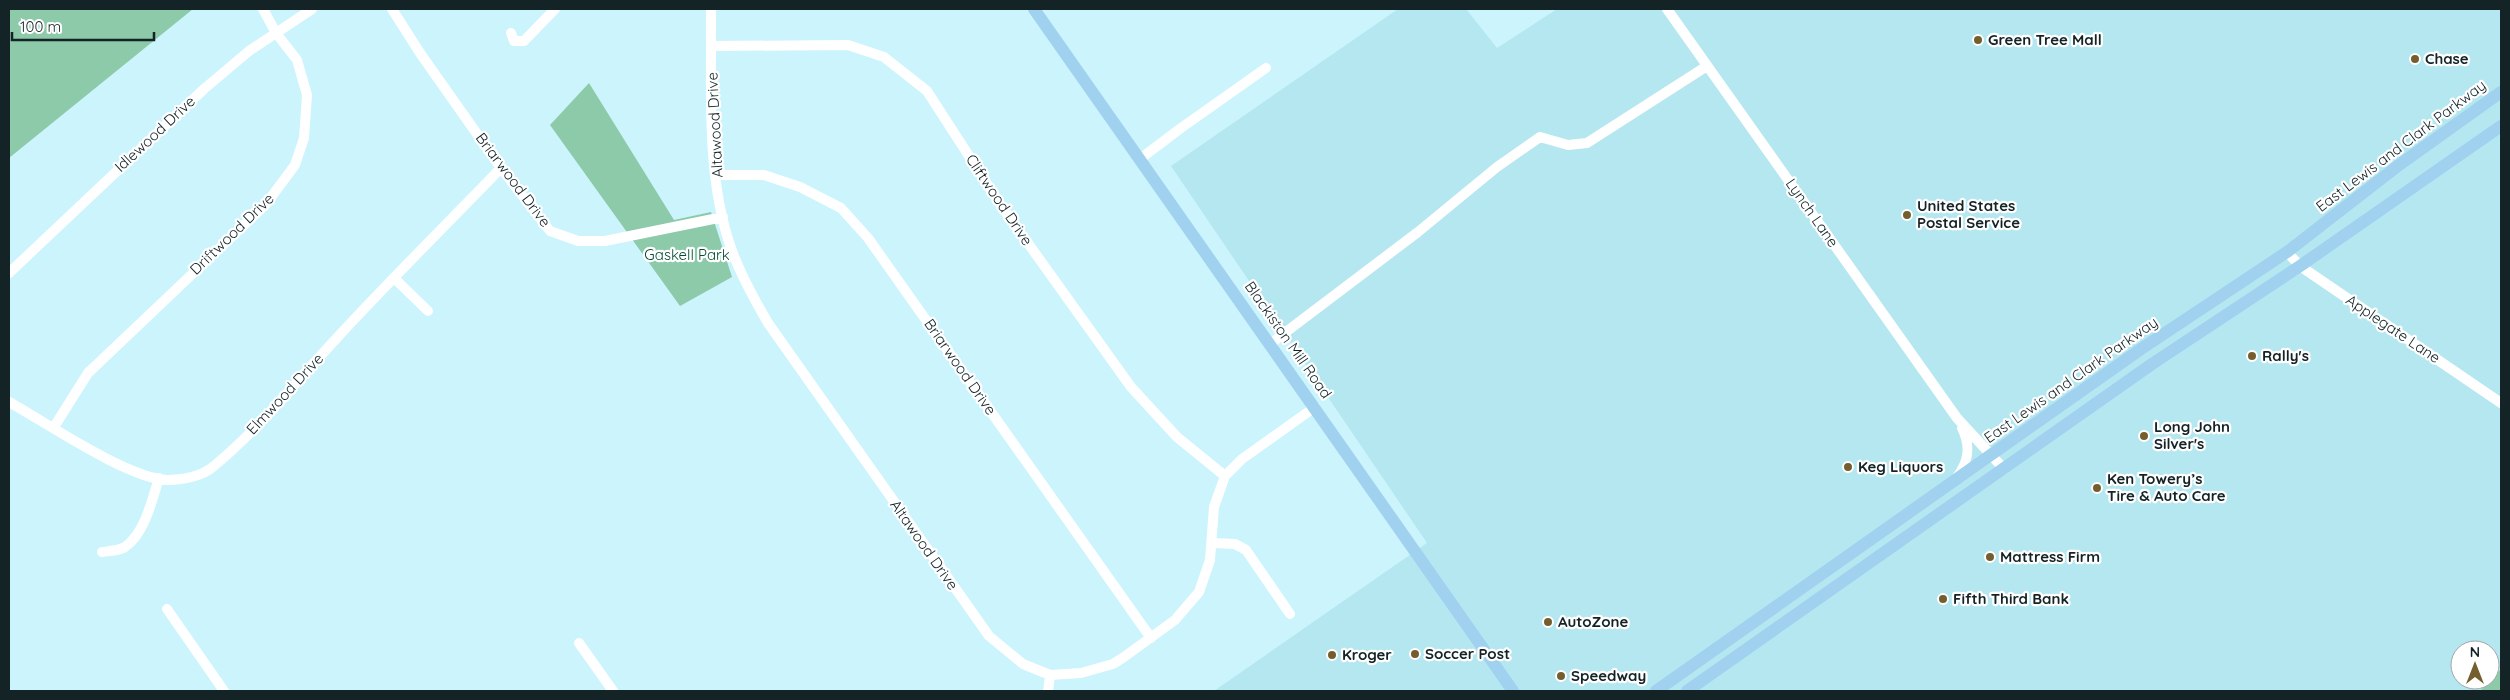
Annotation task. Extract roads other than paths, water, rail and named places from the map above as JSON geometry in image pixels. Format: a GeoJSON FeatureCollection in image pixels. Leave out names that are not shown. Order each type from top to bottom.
{"type":"FeatureCollection","features":[{"type":"Feature","properties":{"kind":"main road","name":"Blackiston Mill Road"},"geometry":{"type":"LineString","coordinates":[[1034,9],[1513,691]]}},
{"type":"Feature","properties":{"kind":"main road","name":"East Lewis and Clark Parkway"},"geometry":{"type":"LineString","coordinates":[[1656,691],[2141,349],[2287,252],[2399,165],[2501,92]]}},
{"type":"Feature","properties":{"kind":"main road"},"geometry":{"type":"LineString","coordinates":[[1687,691],[2152,364],[2300,266],[2501,126]]}},
{"type":"Feature","properties":{"kind":"street","name":"Driftwood Drive"},"geometry":{"type":"LineString","coordinates":[[54,428],[88,373],[266,204],[295,165],[304,138],[307,95],[297,60],[276,33],[263,9]]}},
{"type":"Feature","properties":{"kind":"street","name":"Idlewood Drive"},"geometry":{"type":"LineString","coordinates":[[9,273],[204,89],[249,51],[312,9]]}},
{"type":"Feature","properties":{"kind":"street","name":"Briarwood Drive"},"geometry":{"type":"LineString","coordinates":[[392,9],[501,168],[550,231],[578,241],[627,237],[723,217]]}},
{"type":"Feature","properties":{"kind":"street"},"geometry":{"type":"LineString","coordinates":[[511,33],[514,41],[524,40],[555,9]]}},
{"type":"Feature","properties":{"kind":"street","name":"Altawood Drive"},"geometry":{"type":"LineString","coordinates":[[711,9],[712,126],[716,175],[730,247],[747,286],[768,323],[983,628],[989,636],[1023,664],[1050,675],[1081,672],[1114,664],[1175,620],[1199,592],[1206,576],[1213,543],[1214,507],[1225,476],[1242,459],[1315,408]]}},
{"type":"Feature","properties":{"kind":"street","name":"Lynch Lane"},"geometry":{"type":"LineString","coordinates":[[1667,9],[1957,418],[2004,469]]}},
{"type":"Feature","properties":{"kind":"street","name":"Cliftwood Drive"},"geometry":{"type":"LineString","coordinates":[[712,46],[848,44],[884,57],[927,91],[1002,207],[1132,387],[1177,437],[1225,476]]}},
{"type":"Feature","properties":{"kind":"street"},"geometry":{"type":"LineString","coordinates":[[1270,344],[1418,232],[1497,167],[1540,137],[1568,145],[1588,143],[1707,66]]}},
{"type":"Feature","properties":{"kind":"street"},"geometry":{"type":"LineString","coordinates":[[1140,159],[1266,68]]}},
{"type":"Feature","properties":{"kind":"street","name":"Elmwood Drive"},"geometry":{"type":"LineString","coordinates":[[9,402],[103,456],[143,475],[159,478],[187,478],[213,467],[251,431],[394,278],[501,168]]}},
{"type":"Feature","properties":{"kind":"street","name":"Briarwood Drive"},"geometry":{"type":"LineString","coordinates":[[716,175],[764,175],[800,187],[841,208],[874,246],[1151,638]]}},
{"type":"Feature","properties":{"kind":"street","name":"Applegate Lane"},"geometry":{"type":"LineString","coordinates":[[2287,252],[2300,266],[2501,403]]}},
{"type":"Feature","properties":{"kind":"street"},"geometry":{"type":"LineString","coordinates":[[394,278],[428,310]]}},
{"type":"Feature","properties":{"kind":"street","name":"Lynch Lane"},"geometry":{"type":"LineString","coordinates":[[1953,483],[1962,470],[1968,450],[1967,441],[1957,418]]}},
{"type":"Feature","properties":{"kind":"street"},"geometry":{"type":"LineString","coordinates":[[102,552],[124,548],[137,532],[148,514],[159,478]]}},
{"type":"Feature","properties":{"kind":"street"},"geometry":{"type":"LineString","coordinates":[[1213,543],[1236,544],[1246,550],[1290,614]]}},
{"type":"Feature","properties":{"kind":"street"},"geometry":{"type":"LineString","coordinates":[[167,609],[224,691]]}},
{"type":"Feature","properties":{"kind":"street"},"geometry":{"type":"LineString","coordinates":[[579,643],[613,691]]}},
{"type":"Feature","properties":{"kind":"street"},"geometry":{"type":"LineString","coordinates":[[1048,691],[1050,675]]}},
{"type":"Feature","properties":{"kind":"place","name":"Green Tree Mall"},"geometry":{"type":"Point","coordinates":[1978,40]}},
{"type":"Feature","properties":{"kind":"place","name":"Chase"},"geometry":{"type":"Point","coordinates":[2415,59]}},
{"type":"Feature","properties":{"kind":"place","name":"United States Postal Service"},"geometry":{"type":"Point","coordinates":[1907,215]}},
{"type":"Feature","properties":{"kind":"place","name":"Rally's"},"geometry":{"type":"Point","coordinates":[2252,356]}},
{"type":"Feature","properties":{"kind":"place","name":"Long John Silver's"},"geometry":{"type":"Point","coordinates":[2144,436]}},
{"type":"Feature","properties":{"kind":"place","name":"Keg Liquors"},"geometry":{"type":"Point","coordinates":[1848,467]}},
{"type":"Feature","properties":{"kind":"place","name":"Ken Towery’s Tire & Auto Care"},"geometry":{"type":"Point","coordinates":[2097,488]}},
{"type":"Feature","properties":{"kind":"place","name":"Mattress Firm"},"geometry":{"type":"Point","coordinates":[1990,557]}},
{"type":"Feature","properties":{"kind":"place","name":"Fifth Third Bank"},"geometry":{"type":"Point","coordinates":[1943,599]}},
{"type":"Feature","properties":{"kind":"place","name":"AutoZone"},"geometry":{"type":"Point","coordinates":[1548,622]}},
{"type":"Feature","properties":{"kind":"place","name":"Soccer Post"},"geometry":{"type":"Point","coordinates":[1415,654]}},
{"type":"Feature","properties":{"kind":"place","name":"Kroger"},"geometry":{"type":"Point","coordinates":[1332,655]}},
{"type":"Feature","properties":{"kind":"place","name":"Speedway"},"geometry":{"type":"Point","coordinates":[1561,676]}},
{"type":"Feature","properties":{"kind":"park label","name":"Gaskell Park"},"geometry":{"type":"Point","coordinates":[687,255]}}]}
